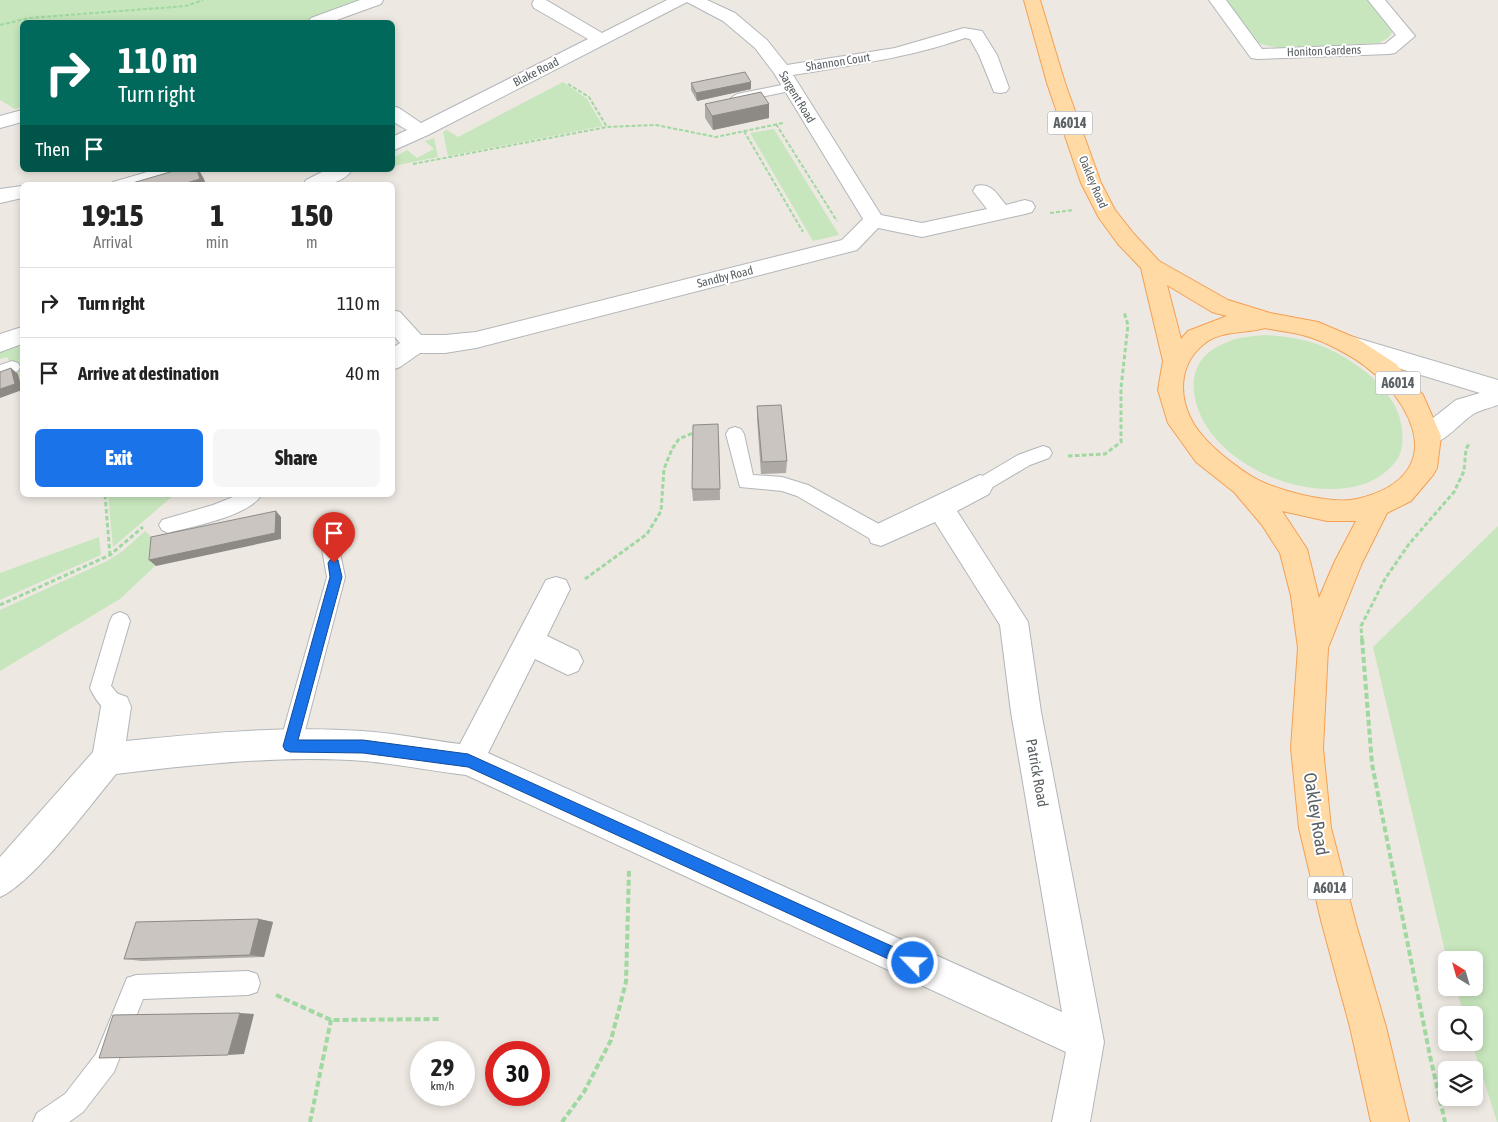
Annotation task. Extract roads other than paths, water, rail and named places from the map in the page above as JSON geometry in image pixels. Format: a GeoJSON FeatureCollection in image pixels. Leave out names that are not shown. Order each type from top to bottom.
{"type":"FeatureCollection","features":[{"type":"Feature","properties":{"kind":"main road","name":"Oakley Road"},"geometry":{"type":"LineString","coordinates":[[1032,0],[1056,83],[1091,183],[1106,212],[1126,239],[1151,266],[1220,306],[1270,321],[1310,328],[1350,345],[1388,370],[1414,402],[1428,436],[1424,468],[1402,494],[1378,505],[1353,510],[1327,510],[1284,501],[1243,484]]}},
{"type":"Feature","properties":{"kind":"main road","name":"Oakley Road"},"geometry":{"type":"LineString","coordinates":[[1151,266],[1175,361],[1170,390],[1180,423],[1205,455],[1243,484],[1271,517],[1293,549],[1305,596],[1313,648],[1307,748],[1315,828],[1339,924],[1368,1027],[1390,1122]]}},
{"type":"Feature","properties":{"kind":"main road","name":"Oakley Road"},"geometry":{"type":"LineString","coordinates":[[1175,361],[1196,337],[1228,324],[1270,321]]}},
{"type":"Feature","properties":{"kind":"main road","name":"Oakley Road"},"geometry":{"type":"LineString","coordinates":[[1313,648],[1349,561],[1378,505]]}},
{"type":"Feature","properties":{"kind":"street"},"geometry":{"type":"LineString","coordinates":[[322,20],[375,0]]}},
{"type":"Feature","properties":{"kind":"street","name":"Blake Road"},"geometry":{"type":"LineString","coordinates":[[395,143],[680,0]]}},
{"type":"Feature","properties":{"kind":"street","name":"Sargent Road"},"geometry":{"type":"LineString","coordinates":[[694,0],[729,17],[761,44],[786,79],[874,220]]}},
{"type":"Feature","properties":{"kind":"street","name":"Honiton Gardens"},"geometry":{"type":"LineString","coordinates":[[1217,0],[1258,54],[1389,49],[1406,36],[1376,0]]}},
{"type":"Feature","properties":{"kind":"street"},"geometry":{"type":"LineString","coordinates":[[540,4],[600,39]]}},
{"type":"Feature","properties":{"kind":"street","name":"Shannon Court"},"geometry":{"type":"LineString","coordinates":[[786,79],[932,44],[964,33],[976,34],[988,55],[1000,88]]}},
{"type":"Feature","properties":{"kind":"street"},"geometry":{"type":"LineString","coordinates":[[395,114],[421,130]]}},
{"type":"Feature","properties":{"kind":"street"},"geometry":{"type":"LineString","coordinates":[[0,122],[20,117]]}},
{"type":"Feature","properties":{"kind":"street"},"geometry":{"type":"LineString","coordinates":[[318,182],[338,172]]}},
{"type":"Feature","properties":{"kind":"street"},"geometry":{"type":"LineString","coordinates":[[983,191],[1000,212]]}},
{"type":"Feature","properties":{"kind":"street"},"geometry":{"type":"LineString","coordinates":[[0,196],[20,192]]}},
{"type":"Feature","properties":{"kind":"street"},"geometry":{"type":"LineString","coordinates":[[874,220],[922,230],[1025,207]]}},
{"type":"Feature","properties":{"kind":"street","name":"Sandby Road"},"geometry":{"type":"LineString","coordinates":[[416,344],[445,344],[476,340],[816,254],[849,245],[874,220]]}},
{"type":"Feature","properties":{"kind":"street"},"geometry":{"type":"LineString","coordinates":[[395,321],[416,344],[395,358]]}},
{"type":"Feature","properties":{"kind":"street"},"geometry":{"type":"LineString","coordinates":[[0,343],[20,336]]}},
{"type":"Feature","properties":{"kind":"street"},"geometry":{"type":"LineString","coordinates":[[1350,345],[1498,389]]}},
{"type":"Feature","properties":{"kind":"street"},"geometry":{"type":"LineString","coordinates":[[1428,436],[1465,407],[1498,396]]}},
{"type":"Feature","properties":{"kind":"street"},"geometry":{"type":"LineString","coordinates":[[881,535],[980,486]]}},
{"type":"Feature","properties":{"kind":"street","name":"Patrick Road"},"geometry":{"type":"LineString","coordinates":[[940,507],[1014,622],[1026,712],[1086,1042],[1071,1122]]}},
{"type":"Feature","properties":{"kind":"street"},"geometry":{"type":"LineString","coordinates":[[468,760],[556,589]]}},
{"type":"Feature","properties":{"kind":"street"},"geometry":{"type":"LineString","coordinates":[[529,642],[568,661]]}},
{"type":"Feature","properties":{"kind":"street"},"geometry":{"type":"LineString","coordinates":[[0,880],[56,820],[108,759],[116,707]]}},
{"type":"Feature","properties":{"kind":"street"},"geometry":{"type":"LineString","coordinates":[[108,759],[178,751],[256,746],[363,746],[468,760],[1086,1042]]}},
{"type":"Feature","properties":{"kind":"lane"},"geometry":{"type":"LineString","coordinates":[[725,101],[786,79]]}},
{"type":"Feature","properties":{"kind":"lane"},"geometry":{"type":"LineString","coordinates":[[128,182],[162,172]]}},
{"type":"Feature","properties":{"kind":"lane"},"geometry":{"type":"LineString","coordinates":[[735,434],[746,482],[782,484],[802,490],[881,535]]}},
{"type":"Feature","properties":{"kind":"lane"},"geometry":{"type":"LineString","coordinates":[[980,486],[1024,460],[1042,453]]}},
{"type":"Feature","properties":{"kind":"lane"},"geometry":{"type":"LineString","coordinates":[[168,525],[227,507],[250,497]]}},
{"type":"Feature","properties":{"kind":"lane"},"geometry":{"type":"LineString","coordinates":[[290,746],[336,577],[331,550]]}},
{"type":"Feature","properties":{"kind":"lane"},"geometry":{"type":"LineString","coordinates":[[116,707],[100,688],[120,621]]}},
{"type":"Feature","properties":{"kind":"lane"},"geometry":{"type":"LineString","coordinates":[[46,1122],[74,1103],[105,1063],[136,987],[248,983]]}}]}
